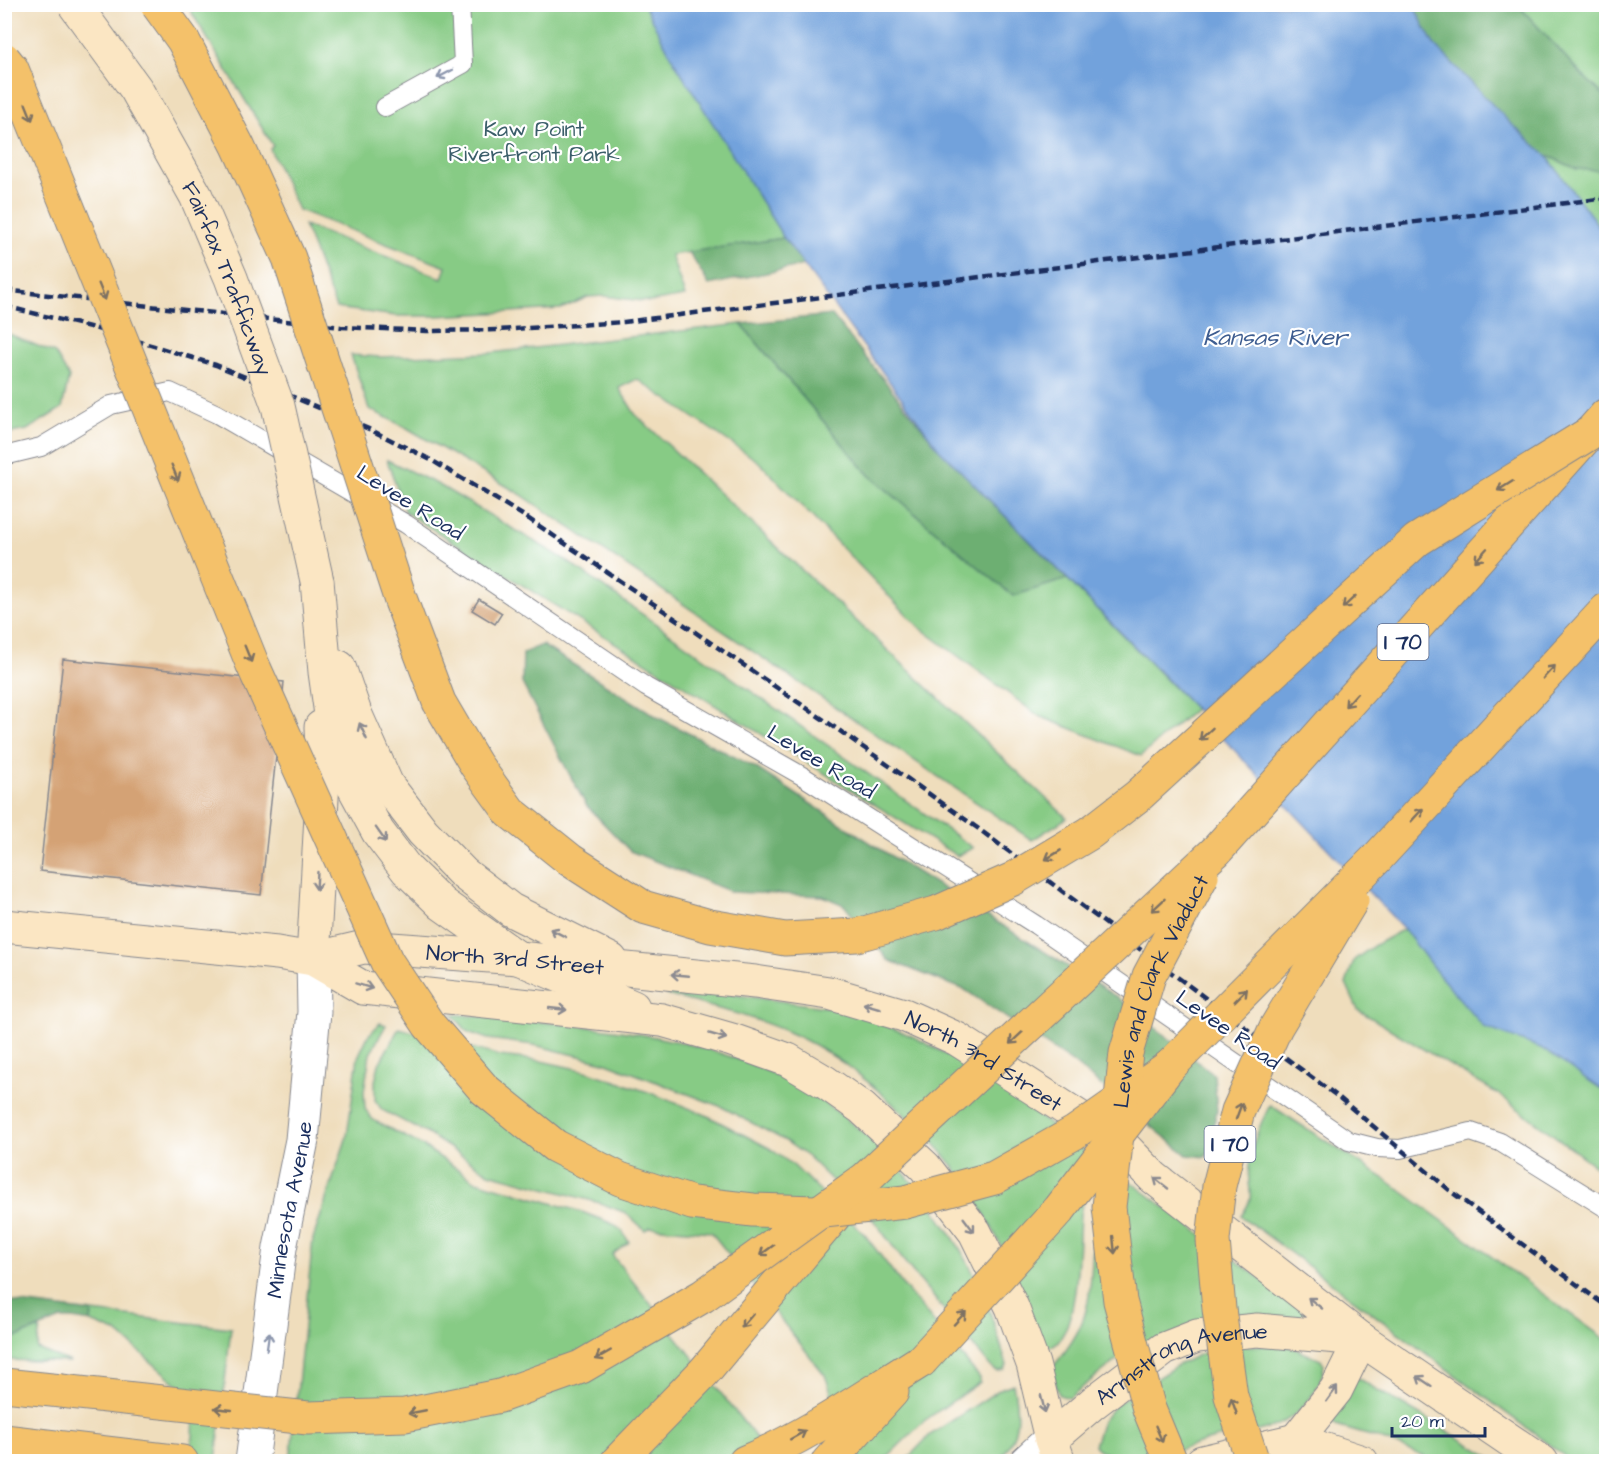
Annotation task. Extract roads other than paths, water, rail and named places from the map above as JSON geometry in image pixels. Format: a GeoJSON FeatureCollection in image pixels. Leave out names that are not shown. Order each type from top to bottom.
{"type":"FeatureCollection","features":[{"type":"Feature","properties":{"kind":"highway"},"geometry":{"type":"LineString","coordinates":[[157,4],[183,40],[238,146],[289,258],[401,601],[439,702],[476,765],[510,812],[570,860],[643,907],[710,926],[785,939],[857,935],[936,913],[1012,879],[1090,833],[1139,795],[1417,540],[1598,424]]}},
{"type":"Feature","properties":{"kind":"highway"},"geometry":{"type":"LineString","coordinates":[[4,59],[16,80],[252,663],[387,962],[429,1025],[484,1089],[555,1146],[620,1179],[692,1203],[753,1210],[815,1212],[905,1202],[994,1178],[1074,1134],[1170,1066]]}},
{"type":"Feature","properties":{"kind":"highway","name":"Lewis and Clark Viaduct"},"geometry":{"type":"LineString","coordinates":[[1171,1461],[1149,1409],[1120,1300],[1109,1207],[1126,1053],[1149,976],[1216,851],[1598,424]]}},
{"type":"Feature","properties":{"kind":"highway","name":"I 70"},"geometry":{"type":"LineString","coordinates":[[1253,1461],[1231,1396],[1219,1309],[1213,1240],[1219,1186],[1238,1111],[1276,1027],[1377,858],[1606,610]]}},
{"type":"Feature","properties":{"kind":"highway"},"geometry":{"type":"LineString","coordinates":[[617,1461],[704,1372],[865,1179],[1216,851]]}},
{"type":"Feature","properties":{"kind":"highway"},"geometry":{"type":"LineString","coordinates":[[828,1461],[1059,1210],[1170,1066],[1377,858]]}},
{"type":"Feature","properties":{"kind":"highway"},"geometry":{"type":"LineString","coordinates":[[4,1385],[308,1418],[405,1415],[500,1396],[581,1367],[693,1302],[865,1179]]}},
{"type":"Feature","properties":{"kind":"highway"},"geometry":{"type":"LineString","coordinates":[[745,1461],[761,1455],[827,1419],[921,1361]]}},
{"type":"Feature","properties":{"kind":"highway"},"geometry":{"type":"LineString","coordinates":[[4,1441],[182,1461]]}},
{"type":"Feature","properties":{"kind":"main road","name":"Fairfax Trafficway"},"geometry":{"type":"LineString","coordinates":[[74,4],[136,89],[196,196],[231,279],[278,406],[317,581]]}},
{"type":"Feature","properties":{"kind":"main road"},"geometry":{"type":"LineString","coordinates":[[313,959],[337,782],[317,581]]}},
{"type":"Feature","properties":{"kind":"main road"},"geometry":{"type":"LineString","coordinates":[[317,581],[333,649],[351,702],[387,785],[423,832],[463,873],[511,910],[628,970]]}},
{"type":"Feature","properties":{"kind":"main road"},"geometry":{"type":"LineString","coordinates":[[337,782],[407,870],[442,904],[518,958],[662,1020]]}},
{"type":"Feature","properties":{"kind":"main road","name":"North 3rd Street"},"geometry":{"type":"LineString","coordinates":[[4,926],[277,953],[313,959],[363,988],[662,1020],[732,1040],[788,1060],[862,1108],[925,1167],[975,1232],[1012,1307],[1033,1364],[1055,1450]]}},
{"type":"Feature","properties":{"kind":"main road","name":"North 3rd Street"},"geometry":{"type":"LineString","coordinates":[[313,959],[364,947],[518,958],[755,982],[829,993],[904,1015],[957,1039],[1121,1144],[1153,1177],[1361,1339],[1542,1461]]}},
{"type":"Feature","properties":{"kind":"main road","name":"Armstrong Avenue"},"geometry":{"type":"LineString","coordinates":[[1055,1450],[1093,1403],[1164,1349],[1197,1336],[1257,1329],[1361,1339]]}},
{"type":"Feature","properties":{"kind":"main road"},"geometry":{"type":"LineString","coordinates":[[1296,1440],[1336,1390],[1361,1339]]}},
{"type":"Feature","properties":{"kind":"main road"},"geometry":{"type":"LineString","coordinates":[[1202,1461],[1296,1440],[1362,1461]]}},
{"type":"Feature","properties":{"kind":"street","name":"Minnesota Avenue"},"geometry":{"type":"LineString","coordinates":[[252,1461],[280,1248],[302,1140],[314,1012],[313,959]]}},
{"type":"Feature","properties":{"kind":"street","name":"Armstrong Avenue"},"geometry":{"type":"LineString","coordinates":[[1026,1461],[1055,1450]]}},
{"type":"Feature","properties":{"kind":"lane"},"geometry":{"type":"LineString","coordinates":[[385,107],[463,64],[460,4]]}},
{"type":"Feature","properties":{"kind":"lane","name":"Levee Road"},"geometry":{"type":"LineString","coordinates":[[4,456],[41,447],[111,405],[170,392],[217,414],[406,524],[646,687],[804,777],[1036,926],[1349,1141],[1377,1148],[1400,1149],[1471,1132],[1500,1142],[1606,1208]]}},
{"type":"Feature","properties":{"kind":"water","name":"Kansas River"},"geometry":{"type":"Polygon","coordinates":[[[644,5],[1413,5],[1433,43],[1510,123],[1546,155],[1606,236],[1606,1092],[1541,1048],[1484,1027],[1439,975],[1404,929],[1165,677],[939,449],[784,238],[674,61],[644,5]]]}},
{"type":"Feature","properties":{"kind":"railway"},"geometry":{"type":"LineString","coordinates":[[4,290],[341,327],[428,331],[498,330],[624,322],[1606,198]]}},
{"type":"Feature","properties":{"kind":"railway"},"geometry":{"type":"LineString","coordinates":[[4,306],[94,328],[216,365],[371,430],[431,460],[529,519],[830,724],[976,827],[1337,1096],[1453,1193],[1606,1306]]}},
{"type":"Feature","properties":{"kind":"park label","name":"Kaw Point Riverfront Park"},"geometry":{"type":"Point","coordinates":[534,140]}}]}
